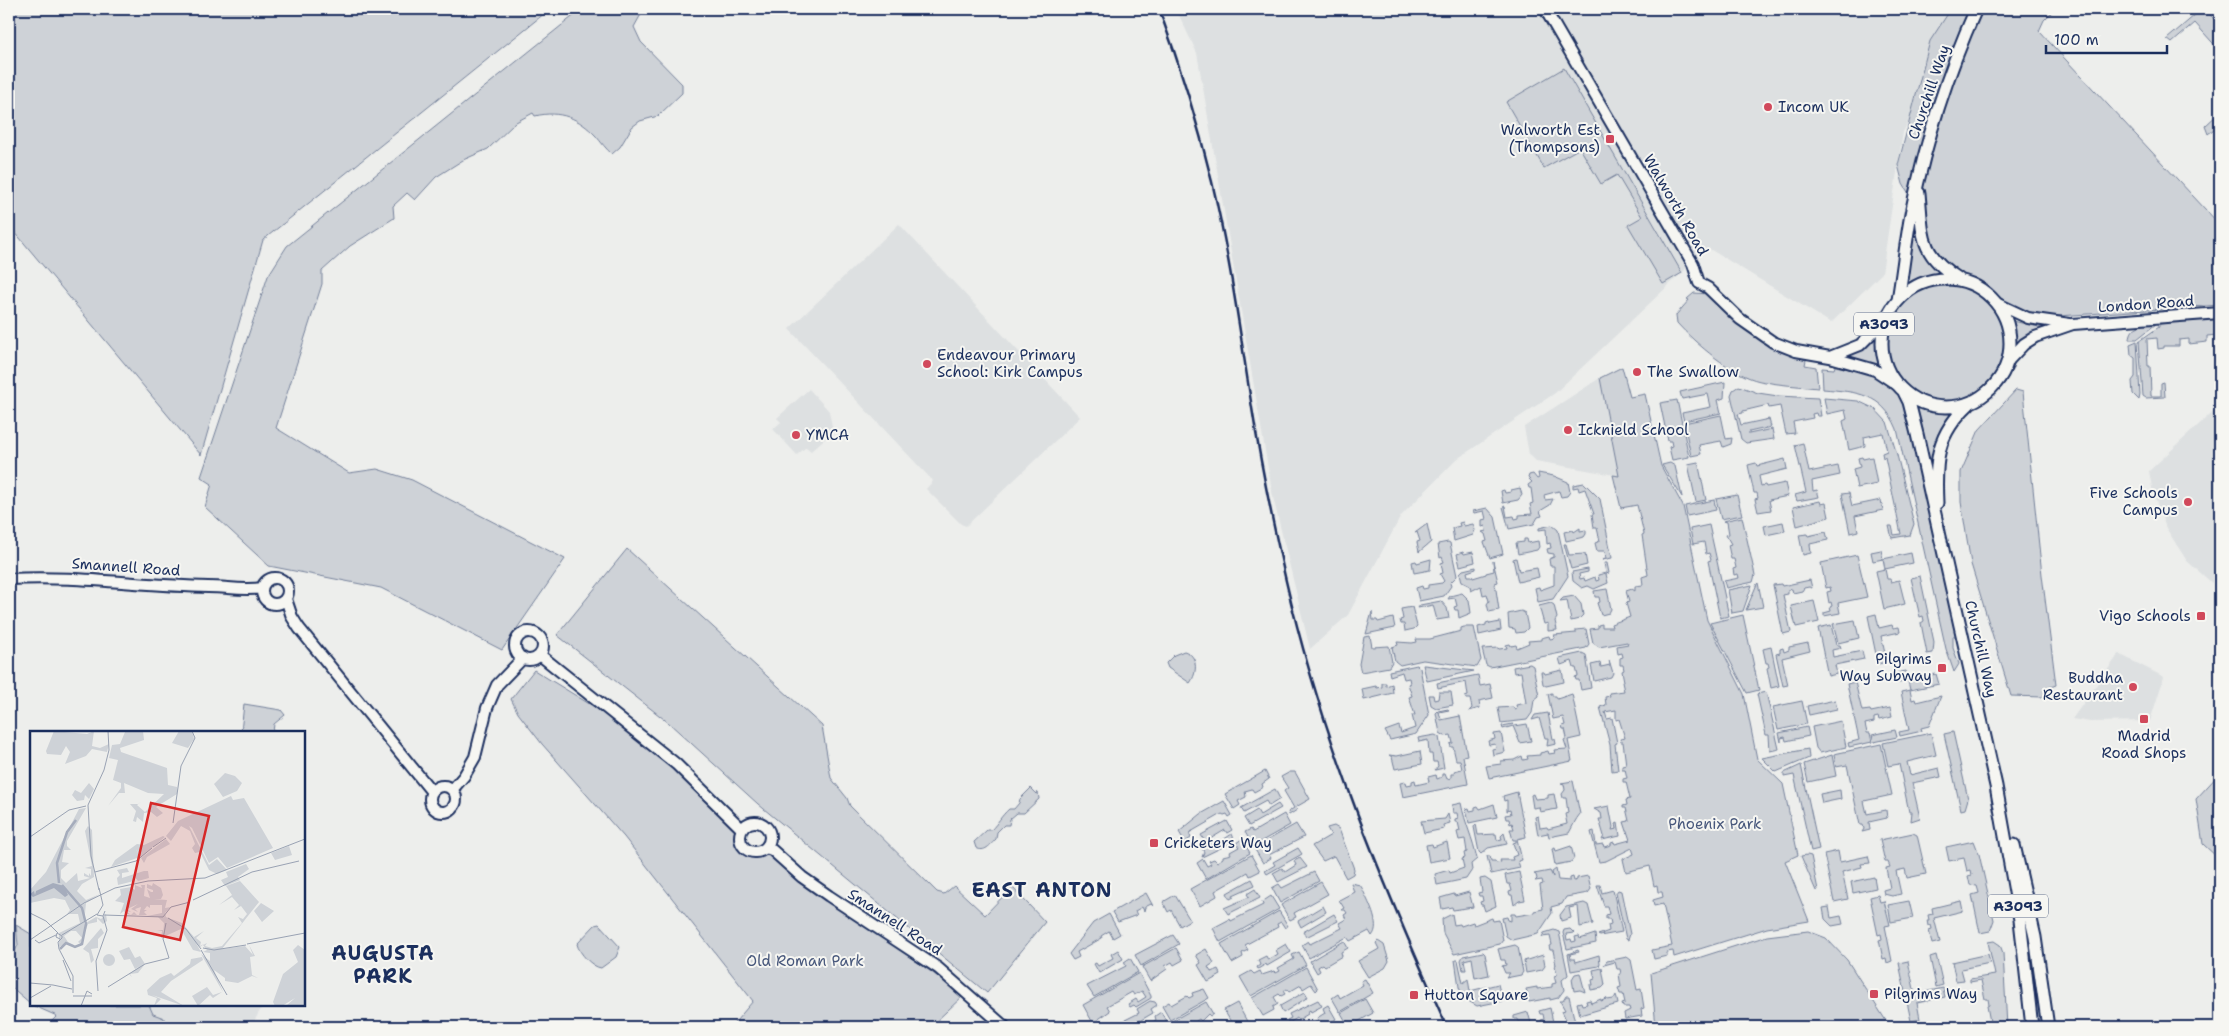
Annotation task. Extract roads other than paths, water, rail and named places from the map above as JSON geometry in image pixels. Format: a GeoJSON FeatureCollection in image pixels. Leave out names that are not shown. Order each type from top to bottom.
{"type":"FeatureCollection","features":[{"type":"Feature","properties":{"kind":"main road","name":"Churchill Way"},"geometry":{"type":"LineString","coordinates":[[1898,300],[1912,208],[1926,145],[1940,98],[1976,9]]}},
{"type":"Feature","properties":{"kind":"main road","name":"Churchill Way"},"geometry":{"type":"LineString","coordinates":[[1918,186],[1921,229],[1926,245],[1939,264],[1961,280]]}},
{"type":"Feature","properties":{"kind":"main road","name":"A3093"},"geometry":{"type":"LineString","coordinates":[[1940,279],[1961,280],[1980,289],[1996,303],[2009,331],[2010,344],[2007,362],[1996,383],[1985,394],[1972,402],[1957,406],[1941,407],[1917,401],[1900,388],[1885,364],[1882,350],[1885,320],[1898,300],[1908,291],[1926,282],[1940,279]]}},
{"type":"Feature","properties":{"kind":"main road","name":"Churchill Way"},"geometry":{"type":"LineString","coordinates":[[1900,388],[1912,414],[1996,786]]}},
{"type":"Feature","properties":{"kind":"main road","name":"Churchill Way"},"geometry":{"type":"LineString","coordinates":[[1937,520],[1936,463],[1939,447],[1950,424],[1972,402]]}},
{"type":"Feature","properties":{"kind":"main road","name":"A3093"},"geometry":{"type":"LineString","coordinates":[[1996,786],[2020,920],[2032,1027]]}},
{"type":"Feature","properties":{"kind":"main road","name":"A3093"},"geometry":{"type":"LineString","coordinates":[[1996,786],[2027,898],[2048,1027]]}},
{"type":"Feature","properties":{"kind":"street","name":"Walworth Road"},"geometry":{"type":"LineString","coordinates":[[1545,9],[1693,264],[1699,283],[1708,288],[1753,329],[1781,346],[1876,370],[1900,388]]}},
{"type":"Feature","properties":{"kind":"street","name":"London Road"},"geometry":{"type":"LineString","coordinates":[[1996,303],[2028,318],[2073,324],[2220,313]]}},
{"type":"Feature","properties":{"kind":"street"},"geometry":{"type":"LineString","coordinates":[[1830,357],[1860,345],[1885,320]]}},
{"type":"Feature","properties":{"kind":"street","name":"London Road"},"geometry":{"type":"LineString","coordinates":[[2007,362],[2029,340],[2073,324]]}},
{"type":"Feature","properties":{"kind":"street","name":"Smannell Road"},"geometry":{"type":"LineString","coordinates":[[9,579],[47,577],[175,586],[223,587],[262,593]]}},
{"type":"Feature","properties":{"kind":"street"},"geometry":{"type":"LineString","coordinates":[[282,601],[272,604],[262,593],[270,578],[282,580],[288,591],[282,601],[282,610],[292,617],[432,792]]}},
{"type":"Feature","properties":{"kind":"street"},"geometry":{"type":"LineString","coordinates":[[525,633],[536,634],[542,640],[543,648],[540,655],[534,659],[523,658],[517,653],[516,645],[518,638],[525,633]]}},
{"type":"Feature","properties":{"kind":"street","name":"Smannell Road"},"geometry":{"type":"LineString","coordinates":[[540,655],[676,764],[742,829],[740,840],[745,848],[756,852],[765,848],[772,850],[802,877],[938,968],[1005,1027]]}},
{"type":"Feature","properties":{"kind":"street"},"geometry":{"type":"LineString","coordinates":[[452,790],[464,776],[475,757],[487,708],[497,685],[523,658]]}},
{"type":"Feature","properties":{"kind":"street"},"geometry":{"type":"LineString","coordinates":[[444,786],[452,790],[456,802],[452,810],[444,813],[436,810],[431,805],[430,798],[436,788],[444,786]]}},
{"type":"Feature","properties":{"kind":"street"},"geometry":{"type":"LineString","coordinates":[[742,829],[751,822],[756,822],[766,827],[770,837],[765,848]]}},
{"type":"Feature","properties":{"kind":"railway"},"geometry":{"type":"LineString","coordinates":[[1159,9],[1195,117],[1207,160],[1224,238],[1263,473],[1300,638],[1335,752],[1355,808],[1399,918],[1447,1027]]}},
{"type":"Feature","properties":{"kind":"place","name":"Incom UK"},"geometry":{"type":"Point","coordinates":[1768,107]}},
{"type":"Feature","properties":{"kind":"place","name":"Walworth Est (Thompsons)"},"geometry":{"type":"Point","coordinates":[1610,139]}},
{"type":"Feature","properties":{"kind":"place","name":"Endeavour Primary School: Kirk Campus"},"geometry":{"type":"Point","coordinates":[927,364]}},
{"type":"Feature","properties":{"kind":"place","name":"The Swallow"},"geometry":{"type":"Point","coordinates":[1637,372]}},
{"type":"Feature","properties":{"kind":"place","name":"Icknield School"},"geometry":{"type":"Point","coordinates":[1568,430]}},
{"type":"Feature","properties":{"kind":"place","name":"YMCA"},"geometry":{"type":"Point","coordinates":[796,435]}},
{"type":"Feature","properties":{"kind":"place","name":"Five Schools Campus"},"geometry":{"type":"Point","coordinates":[2188,502]}},
{"type":"Feature","properties":{"kind":"place","name":"Vigo Schools"},"geometry":{"type":"Point","coordinates":[2201,616]}},
{"type":"Feature","properties":{"kind":"place","name":"Pilgrims Way Subway"},"geometry":{"type":"Point","coordinates":[1942,668]}},
{"type":"Feature","properties":{"kind":"place","name":"Buddha Restaurant"},"geometry":{"type":"Point","coordinates":[2133,687]}},
{"type":"Feature","properties":{"kind":"place","name":"Madrid Road Shops"},"geometry":{"type":"Point","coordinates":[2144,719]}},
{"type":"Feature","properties":{"kind":"place","name":"Cricketers Way"},"geometry":{"type":"Point","coordinates":[1154,843]}},
{"type":"Feature","properties":{"kind":"place","name":"Pilgrims Way"},"geometry":{"type":"Point","coordinates":[1874,994]}},
{"type":"Feature","properties":{"kind":"place","name":"Hutton Square"},"geometry":{"type":"Point","coordinates":[1414,995]}},
{"type":"Feature","properties":{"kind":"district","name":"EAST ANTON"},"geometry":{"type":"Point","coordinates":[1042,890]}},
{"type":"Feature","properties":{"kind":"district","name":"AUGUSTA PARK"},"geometry":{"type":"Point","coordinates":[383,964]}},
{"type":"Feature","properties":{"kind":"park label","name":"Phoenix Park"},"geometry":{"type":"Point","coordinates":[1715,824]}},
{"type":"Feature","properties":{"kind":"park label","name":"Old Roman Park"},"geometry":{"type":"Point","coordinates":[805,961]}}]}
